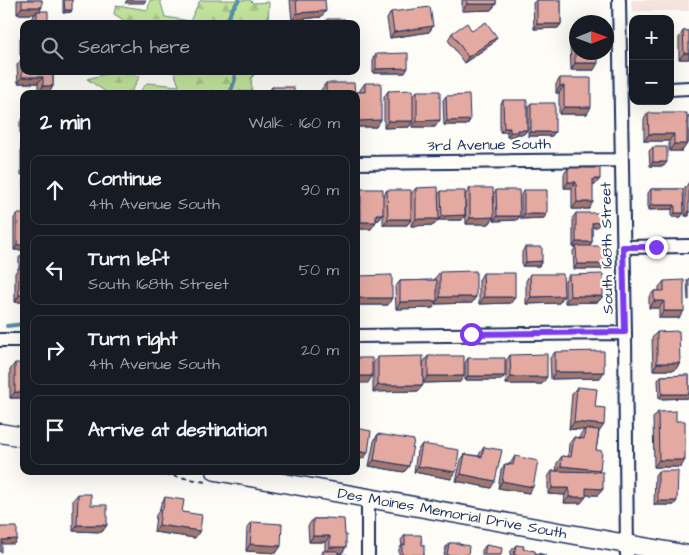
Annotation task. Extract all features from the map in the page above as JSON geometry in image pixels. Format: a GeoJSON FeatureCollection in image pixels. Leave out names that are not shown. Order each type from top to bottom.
{"type":"FeatureCollection","features":[{"type":"Feature","properties":{"kind":"main road"},"geometry":{"type":"LineString","coordinates":[[0,433],[20,436]]}},
{"type":"Feature","properties":{"kind":"main road","name":"Des Moines Memorial Drive South"},"geometry":{"type":"LineString","coordinates":[[239,475],[368,498],[627,549],[689,555]]}},
{"type":"Feature","properties":{"kind":"street","name":"South 168th Street"},"geometry":{"type":"LineString","coordinates":[[619,0],[627,90],[621,160],[627,549]]}},
{"type":"Feature","properties":{"kind":"street"},"geometry":{"type":"LineString","coordinates":[[674,89],[689,88]]}},
{"type":"Feature","properties":{"kind":"street","name":"3rd Avenue South"},"geometry":{"type":"LineString","coordinates":[[360,163],[621,160]]}},
{"type":"Feature","properties":{"kind":"street"},"geometry":{"type":"LineString","coordinates":[[623,247],[689,246]]}},
{"type":"Feature","properties":{"kind":"street"},"geometry":{"type":"LineString","coordinates":[[360,336],[625,332]]}},
{"type":"Feature","properties":{"kind":"street"},"geometry":{"type":"LineString","coordinates":[[0,340],[20,340]]}},
{"type":"Feature","properties":{"kind":"street"},"geometry":{"type":"LineString","coordinates":[[368,498],[368,555]]}},
{"type":"Feature","properties":{"kind":"shaded area"},"geometry":{"type":"Polygon","coordinates":[[[631,0],[689,0],[689,11],[632,11],[631,0]]]}},
{"type":"Feature","properties":{"kind":"green space"},"geometry":{"type":"Polygon","coordinates":[[[150,0],[160,0],[165,17],[184,20],[124,20],[114,14],[116,5],[148,10],[150,0]]]}},
{"type":"Feature","properties":{"kind":"green space"},"geometry":{"type":"Polygon","coordinates":[[[201,0],[269,2],[268,20],[190,20],[201,0]]]}},
{"type":"Feature","properties":{"kind":"green space"},"geometry":{"type":"Polygon","coordinates":[[[102,75],[140,76],[132,90],[103,90],[87,79],[102,75]]]}},
{"type":"Feature","properties":{"kind":"green space"},"geometry":{"type":"Polygon","coordinates":[[[175,75],[254,75],[251,78],[252,90],[141,90],[147,83],[179,86],[175,75]]]}},
{"type":"Feature","properties":{"kind":"building"},"geometry":{"type":"Polygon","coordinates":[[[22,0],[42,0],[42,7],[22,7],[22,0]]]}},
{"type":"Feature","properties":{"kind":"building"},"geometry":{"type":"Polygon","coordinates":[[[64,0],[72,0],[72,10],[65,10],[64,0]]]}},
{"type":"Feature","properties":{"kind":"building"},"geometry":{"type":"Polygon","coordinates":[[[296,0],[325,0],[326,11],[297,13],[296,0]]]}},
{"type":"Feature","properties":{"kind":"building"},"geometry":{"type":"Polygon","coordinates":[[[467,0],[496,0],[496,4],[467,4],[467,0]]]}},
{"type":"Feature","properties":{"kind":"building"},"geometry":{"type":"Polygon","coordinates":[[[537,0],[561,0],[561,24],[537,24],[537,0]]]}},
{"type":"Feature","properties":{"kind":"building"},"geometry":{"type":"Polygon","coordinates":[[[430,7],[433,26],[394,32],[391,12],[430,7]]]}},
{"type":"Feature","properties":{"kind":"building"},"geometry":{"type":"Polygon","coordinates":[[[37,11],[48,11],[48,20],[30,20],[37,19],[37,11]]]}},
{"type":"Feature","properties":{"kind":"building"},"geometry":{"type":"Polygon","coordinates":[[[327,19],[345,20],[327,20],[327,19]]]}},
{"type":"Feature","properties":{"kind":"building"},"geometry":{"type":"Polygon","coordinates":[[[486,22],[497,37],[468,57],[452,33],[467,23],[472,31],[486,22]]]}},
{"type":"Feature","properties":{"kind":"building"},"geometry":{"type":"Polygon","coordinates":[[[683,31],[689,31],[689,53],[684,53],[683,31]]]}},
{"type":"Feature","properties":{"kind":"building"},"geometry":{"type":"Polygon","coordinates":[[[408,53],[408,68],[376,69],[376,54],[408,53]]]}},
{"type":"Feature","properties":{"kind":"building"},"geometry":{"type":"Polygon","coordinates":[[[575,60],[598,60],[598,63],[575,63],[575,60]]]}},
{"type":"Feature","properties":{"kind":"building"},"geometry":{"type":"Polygon","coordinates":[[[22,75],[53,75],[53,86],[43,86],[43,77],[22,77],[22,75]]]}},
{"type":"Feature","properties":{"kind":"building"},"geometry":{"type":"Polygon","coordinates":[[[560,78],[591,78],[591,107],[564,107],[564,86],[560,86],[560,78]]]}},
{"type":"Feature","properties":{"kind":"building"},"geometry":{"type":"Polygon","coordinates":[[[326,83],[354,83],[355,90],[326,90],[326,83]]]}},
{"type":"Feature","properties":{"kind":"building"},"geometry":{"type":"Polygon","coordinates":[[[365,83],[381,83],[381,120],[360,121],[360,92],[365,92],[365,83]]]}},
{"type":"Feature","properties":{"kind":"building"},"geometry":{"type":"Polygon","coordinates":[[[272,87],[294,87],[294,90],[272,90],[272,87]]]}},
{"type":"Feature","properties":{"kind":"building"},"geometry":{"type":"Polygon","coordinates":[[[413,90],[413,121],[388,121],[388,91],[413,90]]]}},
{"type":"Feature","properties":{"kind":"building"},"geometry":{"type":"Polygon","coordinates":[[[417,91],[440,91],[440,120],[417,121],[417,91]]]}},
{"type":"Feature","properties":{"kind":"building"},"geometry":{"type":"Polygon","coordinates":[[[469,95],[470,120],[447,121],[446,96],[469,95]]]}},
{"type":"Feature","properties":{"kind":"building"},"geometry":{"type":"Polygon","coordinates":[[[503,100],[527,100],[527,130],[510,132],[510,128],[504,128],[503,100]]]}},
{"type":"Feature","properties":{"kind":"building"},"geometry":{"type":"Polygon","coordinates":[[[531,103],[555,103],[555,132],[531,132],[531,103]]]}},
{"type":"Feature","properties":{"kind":"building"},"geometry":{"type":"Polygon","coordinates":[[[648,113],[687,113],[687,144],[674,144],[674,134],[649,134],[648,113]]]}},
{"type":"Feature","properties":{"kind":"building"},"geometry":{"type":"Polygon","coordinates":[[[653,147],[667,147],[667,162],[653,162],[653,147]]]}},
{"type":"Feature","properties":{"kind":"building"},"geometry":{"type":"Polygon","coordinates":[[[568,168],[600,168],[600,179],[593,179],[593,202],[577,202],[576,182],[568,182],[568,168]]]}},
{"type":"Feature","properties":{"kind":"building"},"geometry":{"type":"Polygon","coordinates":[[[438,187],[439,219],[416,219],[416,188],[438,187]]]}},
{"type":"Feature","properties":{"kind":"building"},"geometry":{"type":"Polygon","coordinates":[[[470,188],[493,188],[494,217],[470,218],[470,188]]]}},
{"type":"Feature","properties":{"kind":"building"},"geometry":{"type":"Polygon","coordinates":[[[361,189],[383,189],[383,214],[376,214],[376,222],[361,222],[361,189]]]}},
{"type":"Feature","properties":{"kind":"building"},"geometry":{"type":"Polygon","coordinates":[[[651,189],[683,189],[684,213],[675,213],[675,205],[651,205],[651,189]]]}},
{"type":"Feature","properties":{"kind":"building"},"geometry":{"type":"Polygon","coordinates":[[[387,190],[411,190],[411,219],[388,219],[387,190]]]}},
{"type":"Feature","properties":{"kind":"building"},"geometry":{"type":"Polygon","coordinates":[[[496,190],[519,190],[520,216],[497,216],[496,190]]]}},
{"type":"Feature","properties":{"kind":"building"},"geometry":{"type":"Polygon","coordinates":[[[524,190],[547,190],[547,214],[524,214],[524,190]]]}},
{"type":"Feature","properties":{"kind":"building"},"geometry":{"type":"Polygon","coordinates":[[[441,191],[465,191],[465,215],[442,216],[441,191]]]}},
{"type":"Feature","properties":{"kind":"building"},"geometry":{"type":"Polygon","coordinates":[[[576,213],[600,213],[600,222],[592,223],[592,242],[576,242],[576,213]]]}},
{"type":"Feature","properties":{"kind":"building"},"geometry":{"type":"Polygon","coordinates":[[[17,214],[20,214],[20,245],[17,245],[17,214]]]}},
{"type":"Feature","properties":{"kind":"building"},"geometry":{"type":"Polygon","coordinates":[[[576,246],[606,246],[606,264],[577,264],[576,246]]]}},
{"type":"Feature","properties":{"kind":"building"},"geometry":{"type":"Polygon","coordinates":[[[525,247],[542,247],[542,261],[526,262],[525,247]]]}},
{"type":"Feature","properties":{"kind":"building"},"geometry":{"type":"Polygon","coordinates":[[[20,267],[20,295],[19,295],[20,267]]]}},
{"type":"Feature","properties":{"kind":"building"},"geometry":{"type":"Polygon","coordinates":[[[476,271],[476,297],[440,297],[440,272],[476,271]]]}},
{"type":"Feature","properties":{"kind":"building"},"geometry":{"type":"Polygon","coordinates":[[[483,273],[515,273],[515,297],[484,297],[483,273]]]}},
{"type":"Feature","properties":{"kind":"building"},"geometry":{"type":"Polygon","coordinates":[[[530,274],[563,274],[564,296],[531,297],[530,274]]]}},
{"type":"Feature","properties":{"kind":"building"},"geometry":{"type":"Polygon","coordinates":[[[603,274],[603,296],[570,296],[569,275],[603,274]]]}},
{"type":"Feature","properties":{"kind":"building"},"geometry":{"type":"Polygon","coordinates":[[[392,275],[392,298],[360,298],[360,276],[392,275]]]}},
{"type":"Feature","properties":{"kind":"building"},"geometry":{"type":"Polygon","coordinates":[[[437,280],[437,301],[400,302],[400,281],[437,280]]]}},
{"type":"Feature","properties":{"kind":"building"},"geometry":{"type":"Polygon","coordinates":[[[684,280],[684,311],[664,311],[664,301],[654,301],[654,291],[664,291],[664,281],[684,280]]]}},
{"type":"Feature","properties":{"kind":"building"},"geometry":{"type":"Polygon","coordinates":[[[679,331],[680,363],[657,363],[657,332],[679,331]]]}},
{"type":"Feature","properties":{"kind":"building"},"geometry":{"type":"Polygon","coordinates":[[[604,351],[604,372],[555,372],[555,352],[604,351]]]}},
{"type":"Feature","properties":{"kind":"building"},"geometry":{"type":"Polygon","coordinates":[[[547,354],[547,377],[511,377],[510,355],[547,354]]]}},
{"type":"Feature","properties":{"kind":"building"},"geometry":{"type":"Polygon","coordinates":[[[423,356],[423,385],[378,385],[378,357],[423,356]]]}},
{"type":"Feature","properties":{"kind":"building"},"geometry":{"type":"Polygon","coordinates":[[[428,356],[464,356],[464,376],[428,376],[428,356]]]}},
{"type":"Feature","properties":{"kind":"building"},"geometry":{"type":"Polygon","coordinates":[[[360,358],[372,358],[372,376],[360,376],[360,358]]]}},
{"type":"Feature","properties":{"kind":"building"},"geometry":{"type":"Polygon","coordinates":[[[468,358],[505,358],[505,376],[468,376],[468,358]]]}},
{"type":"Feature","properties":{"kind":"building"},"geometry":{"type":"Polygon","coordinates":[[[15,363],[20,363],[20,392],[15,392],[15,363]]]}},
{"type":"Feature","properties":{"kind":"building"},"geometry":{"type":"Polygon","coordinates":[[[689,375],[689,394],[662,394],[661,376],[689,375]]]}},
{"type":"Feature","properties":{"kind":"building"},"geometry":{"type":"Polygon","coordinates":[[[577,387],[597,389],[595,407],[605,408],[604,425],[574,422],[577,387]]]}},
{"type":"Feature","properties":{"kind":"building"},"geometry":{"type":"Polygon","coordinates":[[[676,411],[676,421],[685,421],[685,460],[659,460],[658,412],[676,411]]]}},
{"type":"Feature","properties":{"kind":"building"},"geometry":{"type":"Polygon","coordinates":[[[360,429],[371,431],[368,453],[360,452],[360,429]]]}},
{"type":"Feature","properties":{"kind":"building"},"geometry":{"type":"Polygon","coordinates":[[[585,429],[599,430],[596,450],[602,451],[600,470],[561,466],[562,456],[571,457],[574,437],[584,439],[585,429]]]}},
{"type":"Feature","properties":{"kind":"building"},"geometry":{"type":"Polygon","coordinates":[[[378,434],[414,440],[409,466],[374,460],[378,434]]]}},
{"type":"Feature","properties":{"kind":"building"},"geometry":{"type":"Polygon","coordinates":[[[422,444],[459,450],[456,472],[418,466],[422,444]]]}},
{"type":"Feature","properties":{"kind":"building"},"geometry":{"type":"Polygon","coordinates":[[[484,447],[502,450],[495,481],[461,474],[465,454],[482,457],[484,447]]]}},
{"type":"Feature","properties":{"kind":"building"},"geometry":{"type":"Polygon","coordinates":[[[515,456],[538,461],[533,487],[502,481],[505,464],[513,465],[515,456]]]}},
{"type":"Feature","properties":{"kind":"building"},"geometry":{"type":"Polygon","coordinates":[[[552,471],[603,472],[603,489],[586,488],[586,497],[569,497],[569,488],[552,488],[552,471]]]}},
{"type":"Feature","properties":{"kind":"building"},"geometry":{"type":"Polygon","coordinates":[[[658,471],[678,471],[677,501],[658,501],[658,471]]]}},
{"type":"Feature","properties":{"kind":"building"},"geometry":{"type":"Polygon","coordinates":[[[78,494],[91,494],[91,505],[107,505],[107,525],[77,525],[78,494]]]}},
{"type":"Feature","properties":{"kind":"building"},"geometry":{"type":"Polygon","coordinates":[[[165,497],[184,500],[182,512],[202,515],[200,531],[159,525],[165,497]]]}},
{"type":"Feature","properties":{"kind":"building"},"geometry":{"type":"Polygon","coordinates":[[[313,519],[344,519],[346,547],[330,547],[330,536],[313,536],[313,519]]]}},
{"type":"Feature","properties":{"kind":"building"},"geometry":{"type":"Polygon","coordinates":[[[252,522],[282,524],[281,546],[250,544],[252,522]]]}},
{"type":"Feature","properties":{"kind":"building"},"geometry":{"type":"Polygon","coordinates":[[[0,527],[17,527],[17,539],[2,540],[2,552],[0,552],[0,527]]]}},
{"type":"Feature","properties":{"kind":"building"},"geometry":{"type":"Polygon","coordinates":[[[405,535],[421,535],[424,555],[402,555],[405,535]]]}},
{"type":"Feature","properties":{"kind":"building"},"geometry":{"type":"Polygon","coordinates":[[[449,543],[469,546],[468,555],[447,555],[449,543]]]}},
{"type":"Feature","properties":{"kind":"building"},"geometry":{"type":"Polygon","coordinates":[[[486,545],[502,548],[501,555],[484,555],[486,545]]]}},
{"type":"Feature","properties":{"kind":"building"},"geometry":{"type":"Polygon","coordinates":[[[516,545],[524,546],[523,549],[535,551],[535,553],[546,555],[514,555],[516,545]]]}},
{"type":"Feature","properties":{"kind":"building"},"geometry":{"type":"Polygon","coordinates":[[[323,551],[338,551],[338,555],[323,555],[323,551]]]}},
{"type":"Feature","properties":{"kind":"waterway"},"geometry":{"type":"LineString","coordinates":[[228,20],[232,9],[239,0]]}},
{"type":"Feature","properties":{"kind":"waterway"},"geometry":{"type":"LineString","coordinates":[[231,90],[234,75]]}},
{"type":"Feature","properties":{"kind":"waterway"},"geometry":{"type":"LineString","coordinates":[[7,326],[20,324]]}},
{"type":"Feature","properties":{"kind":"route"},"geometry":{"type":"LineString","coordinates":[[471,334],[625,332],[623,247],[656,247]]}}]}
